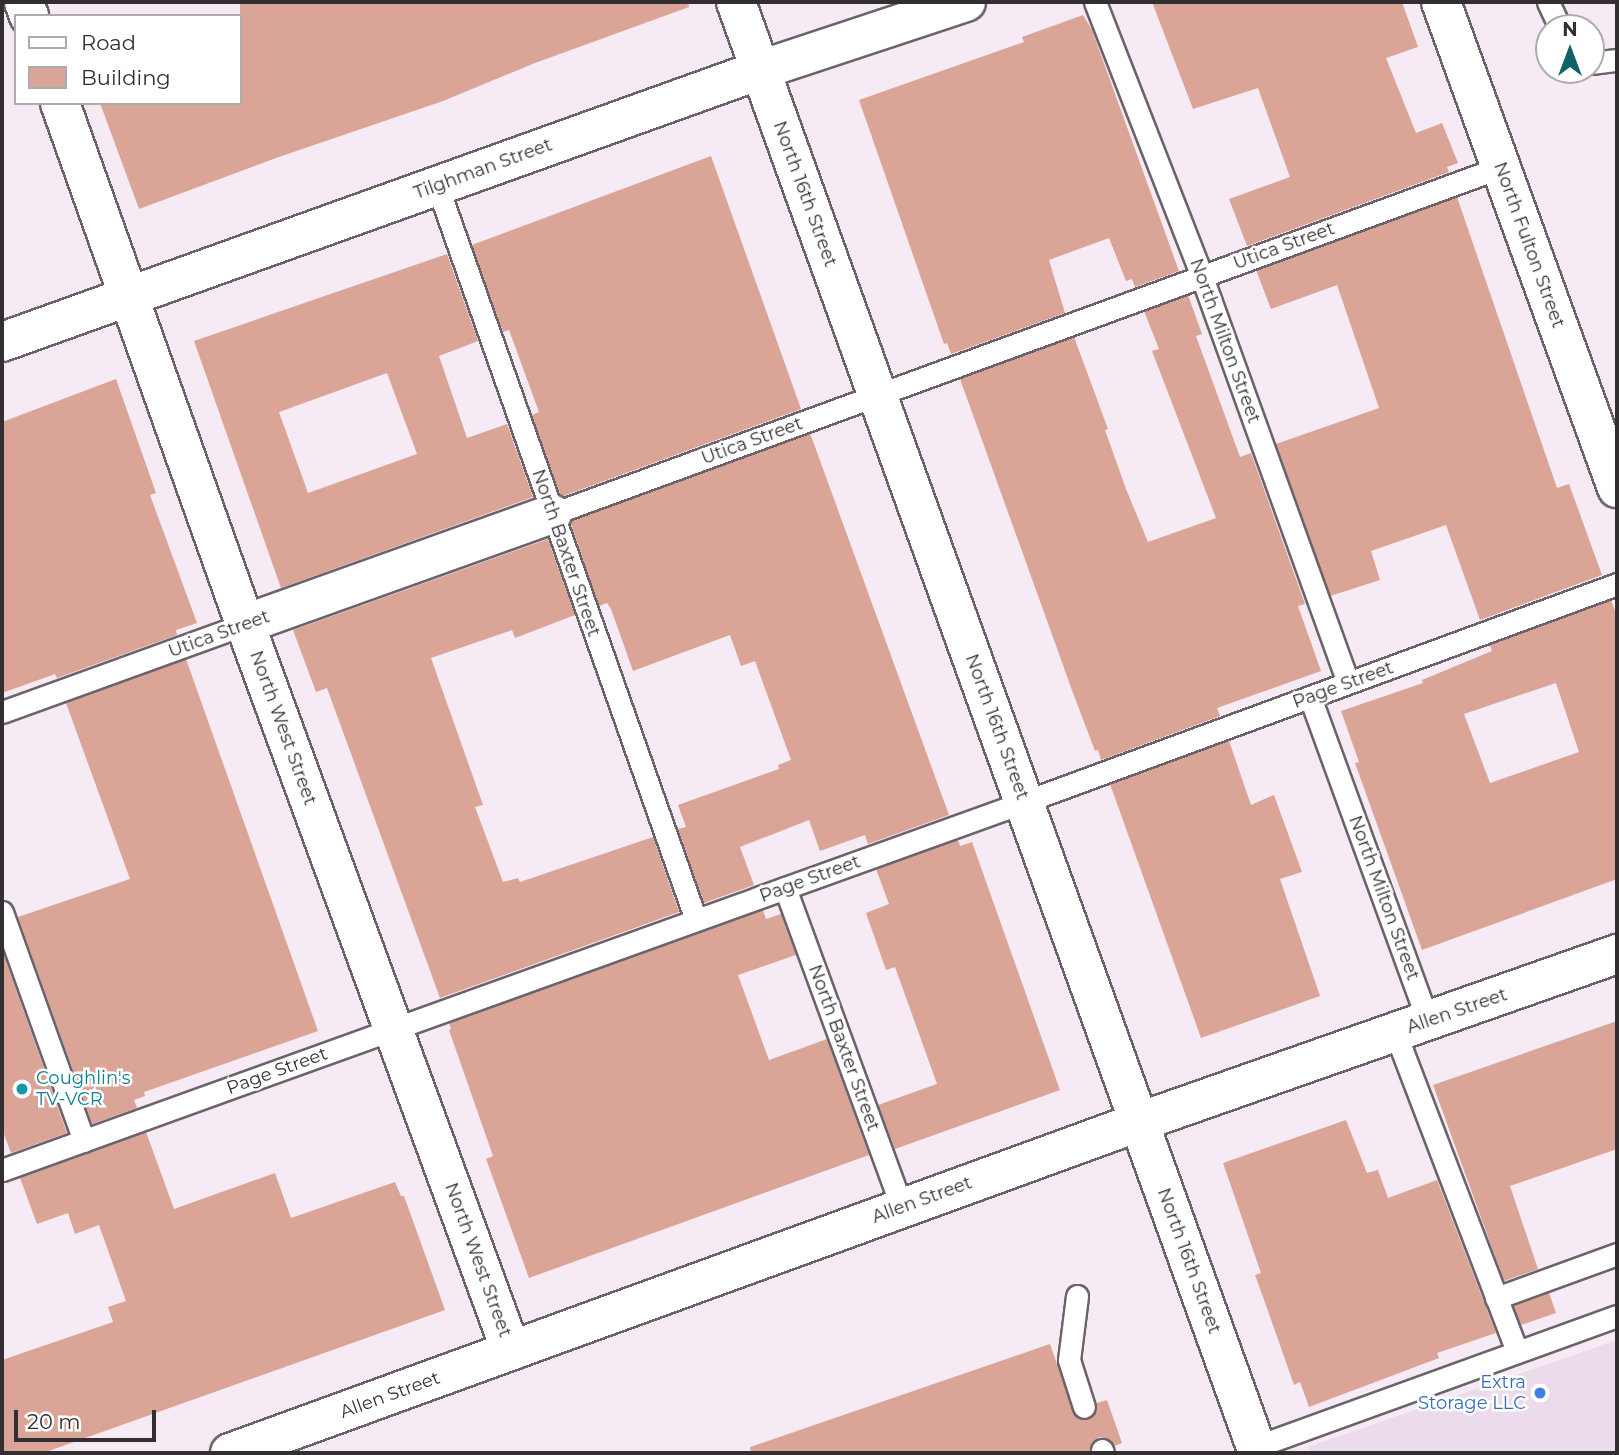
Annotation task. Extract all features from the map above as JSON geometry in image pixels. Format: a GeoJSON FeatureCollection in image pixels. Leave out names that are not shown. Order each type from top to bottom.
{"type":"FeatureCollection","features":[{"type":"Feature","properties":{"kind":"street","name":"North 16th Street"},"geometry":{"type":"LineString","coordinates":[[736,2],[1257,1450]]}},
{"type":"Feature","properties":{"kind":"street","name":"Tilghman Street"},"geometry":{"type":"LineString","coordinates":[[2,342],[760,69],[966,2]]}},
{"type":"Feature","properties":{"kind":"street","name":"North Fulton Street"},"geometry":{"type":"LineString","coordinates":[[1441,2],[1617,488]]}},
{"type":"Feature","properties":{"kind":"street","name":"North West Street"},"geometry":{"type":"LineString","coordinates":[[61,105],[245,624],[511,1351]]}},
{"type":"Feature","properties":{"kind":"street","name":"Utica Street"},"geometry":{"type":"LineString","coordinates":[[245,624],[552,514]]}},
{"type":"Feature","properties":{"kind":"street","name":"Allen Street"},"geometry":{"type":"LineString","coordinates":[[230,1453],[902,1207],[1617,954]]}},
{"type":"Feature","properties":{"kind":"lane","name":"North Milton Street"},"geometry":{"type":"LineString","coordinates":[[1094,2],[1202,277],[1348,683]]}},
{"type":"Feature","properties":{"kind":"lane","name":"Utica Street"},"geometry":{"type":"LineString","coordinates":[[552,514],[1501,167]]}},
{"type":"Feature","properties":{"kind":"lane","name":"North Baxter Street"},"geometry":{"type":"LineString","coordinates":[[437,185],[696,920]]}},
{"type":"Feature","properties":{"kind":"lane","name":"Page Street"},"geometry":{"type":"LineString","coordinates":[[2,1170],[1024,802],[1617,584]]}},
{"type":"Feature","properties":{"kind":"lane","name":"Utica Street"},"geometry":{"type":"LineString","coordinates":[[2,712],[245,624]]}},
{"type":"Feature","properties":{"kind":"lane","name":"North Milton Street"},"geometry":{"type":"LineString","coordinates":[[1310,696],[1496,1298],[1517,1352]]}},
{"type":"Feature","properties":{"kind":"lane","name":"North Baxter Street"},"geometry":{"type":"LineString","coordinates":[[785,888],[902,1207]]}},
{"type":"Feature","properties":{"kind":"lane"},"geometry":{"type":"LineString","coordinates":[[2,912],[84,1141]]}},
{"type":"Feature","properties":{"kind":"lane"},"geometry":{"type":"LineString","coordinates":[[1496,1298],[1617,1254]]}},
{"type":"Feature","properties":{"kind":"lane"},"geometry":{"type":"LineString","coordinates":[[1077,1296],[1069,1360],[1084,1408]]}},
{"type":"Feature","properties":{"kind":"lane"},"geometry":{"type":"LineString","coordinates":[[1257,1450],[1617,1316]]}},
{"type":"Feature","properties":{"kind":"shaded area","name":"Extra Storage LLC"},"geometry":{"type":"Polygon","coordinates":[[[1617,1340],[1617,1453],[1310,1453],[1308,1447],[1617,1340]]]}},
{"type":"Feature","properties":{"kind":"building"},"geometry":{"type":"Polygon","coordinates":[[[240,2],[688,2],[689,7],[535,63],[443,101],[276,158],[139,209],[101,105],[242,105],[240,2]]]}},
{"type":"Feature","properties":{"kind":"building"},"geometry":{"type":"Polygon","coordinates":[[[1152,2],[1402,2],[1418,47],[1386,58],[1416,133],[1442,123],[1458,163],[1447,167],[1449,172],[1247,246],[1229,199],[1290,177],[1258,88],[1193,109],[1152,2]]]}},
{"type":"Feature","properties":{"kind":"building"},"geometry":{"type":"Polygon","coordinates":[[[1083,15],[1092,30],[1179,271],[1135,287],[1132,279],[1126,281],[1109,238],[1049,260],[1065,313],[951,354],[947,343],[944,344],[859,100],[1024,42],[1022,37],[1083,15]]]}},
{"type":"Feature","properties":{"kind":"building"},"geometry":{"type":"Polygon","coordinates":[[[711,156],[801,409],[563,496],[532,415],[539,412],[509,330],[503,332],[472,245],[711,156]]]}},
{"type":"Feature","properties":{"kind":"building"},"geometry":{"type":"Polygon","coordinates":[[[1457,197],[1557,488],[1569,484],[1602,575],[1480,620],[1446,525],[1371,551],[1380,580],[1330,596],[1276,444],[1379,408],[1337,285],[1271,309],[1256,270],[1457,197]]]}},
{"type":"Feature","properties":{"kind":"building"},"geometry":{"type":"Polygon","coordinates":[[[447,254],[478,341],[439,356],[467,438],[507,424],[533,497],[281,588],[194,341],[447,254]],[[387,373],[279,412],[308,493],[417,454],[387,373]]]}},
{"type":"Feature","properties":{"kind":"building"},"geometry":{"type":"Polygon","coordinates":[[[1188,295],[1202,334],[1196,336],[1240,457],[1251,453],[1305,604],[1298,606],[1321,671],[1217,708],[1220,716],[1101,760],[1073,693],[960,379],[1074,337],[1108,429],[1105,430],[1126,489],[1148,542],[1216,518],[1152,351],[1159,349],[1144,311],[1188,295]]]}},
{"type":"Feature","properties":{"kind":"building"},"geometry":{"type":"Polygon","coordinates":[[[116,379],[156,493],[150,495],[197,623],[176,630],[177,635],[57,678],[55,674],[2,693],[2,422],[116,379]]]}},
{"type":"Feature","properties":{"kind":"building"},"geometry":{"type":"Polygon","coordinates":[[[810,433],[949,815],[868,844],[865,835],[820,851],[809,820],[740,847],[754,885],[704,903],[678,829],[686,827],[678,805],[779,769],[778,765],[791,760],[755,661],[741,666],[730,635],[633,671],[611,609],[607,603],[599,606],[571,524],[572,521],[810,433]]]}},
{"type":"Feature","properties":{"kind":"building"},"geometry":{"type":"Polygon","coordinates":[[[548,539],[575,615],[515,638],[512,630],[431,658],[483,805],[475,807],[503,882],[518,878],[520,882],[653,837],[679,912],[440,998],[327,688],[316,692],[293,630],[548,539]]]}},
{"type":"Feature","properties":{"kind":"building"},"geometry":{"type":"Polygon","coordinates":[[[1611,600],[1617,616],[1617,879],[1422,950],[1355,763],[1359,762],[1341,711],[1423,683],[1422,680],[1492,651],[1490,645],[1611,600]],[[1556,683],[1464,714],[1490,783],[1579,752],[1556,683]]]}},
{"type":"Feature","properties":{"kind":"building"},"geometry":{"type":"Polygon","coordinates":[[[186,659],[318,1031],[144,1092],[145,1096],[134,1100],[137,1108],[92,1124],[18,917],[130,879],[66,703],[186,659]]]}},
{"type":"Feature","properties":{"kind":"building"},"geometry":{"type":"Polygon","coordinates":[[[1229,741],[1251,805],[1274,795],[1302,872],[1280,879],[1320,996],[1201,1038],[1110,784],[1229,741]]]}},
{"type":"Feature","properties":{"kind":"building"},"geometry":{"type":"Polygon","coordinates":[[[958,840],[960,846],[972,842],[1060,1090],[895,1149],[878,1105],[937,1084],[895,967],[886,970],[866,913],[889,904],[876,869],[958,840]]]}},
{"type":"Feature","properties":{"kind":"building"},"geometry":{"type":"Polygon","coordinates":[[[763,910],[766,919],[781,914],[796,955],[738,975],[769,1060],[827,1039],[869,1155],[529,1278],[486,1159],[493,1156],[449,1030],[449,1023],[763,910]]]}},
{"type":"Feature","properties":{"kind":"building","name":"Coughlin's TV-VCR"},"geometry":{"type":"Polygon","coordinates":[[[2,950],[67,1133],[11,1153],[2,1129],[2,950]]]}},
{"type":"Feature","properties":{"kind":"building"},"geometry":{"type":"Polygon","coordinates":[[[1617,1021],[1617,1149],[1510,1186],[1538,1269],[1504,1281],[1433,1085],[1617,1021]]]}},
{"type":"Feature","properties":{"kind":"building"},"geometry":{"type":"Polygon","coordinates":[[[1346,1120],[1367,1173],[1378,1170],[1388,1198],[1437,1180],[1496,1333],[1437,1353],[1439,1358],[1309,1407],[1300,1382],[1294,1385],[1255,1275],[1261,1273],[1223,1163],[1346,1120]]]}},
{"type":"Feature","properties":{"kind":"building"},"geometry":{"type":"Polygon","coordinates":[[[146,1132],[174,1209],[275,1173],[291,1218],[395,1182],[401,1196],[404,1196],[445,1310],[43,1453],[2,1453],[2,1360],[113,1322],[108,1307],[126,1301],[99,1225],[75,1234],[68,1213],[37,1224],[20,1178],[146,1132]]]}},
{"type":"Feature","properties":{"kind":"building"},"geometry":{"type":"Polygon","coordinates":[[[1549,1293],[1556,1313],[1521,1325],[1513,1306],[1549,1293]]]}},
{"type":"Feature","properties":{"kind":"building"},"geometry":{"type":"Polygon","coordinates":[[[1050,1344],[1075,1416],[1089,1419],[1097,1410],[1097,1403],[1107,1400],[1122,1443],[1114,1446],[1110,1440],[1099,1437],[1092,1442],[1089,1453],[751,1453],[750,1447],[1050,1344]]]}},
{"type":"Feature","properties":{"kind":"place","name":"Coughlin's TV-VCR"},"geometry":{"type":"Point","coordinates":[22,1089]}},
{"type":"Feature","properties":{"kind":"place","name":"Extra Storage LLC"},"geometry":{"type":"Point","coordinates":[1540,1393]}}]}
